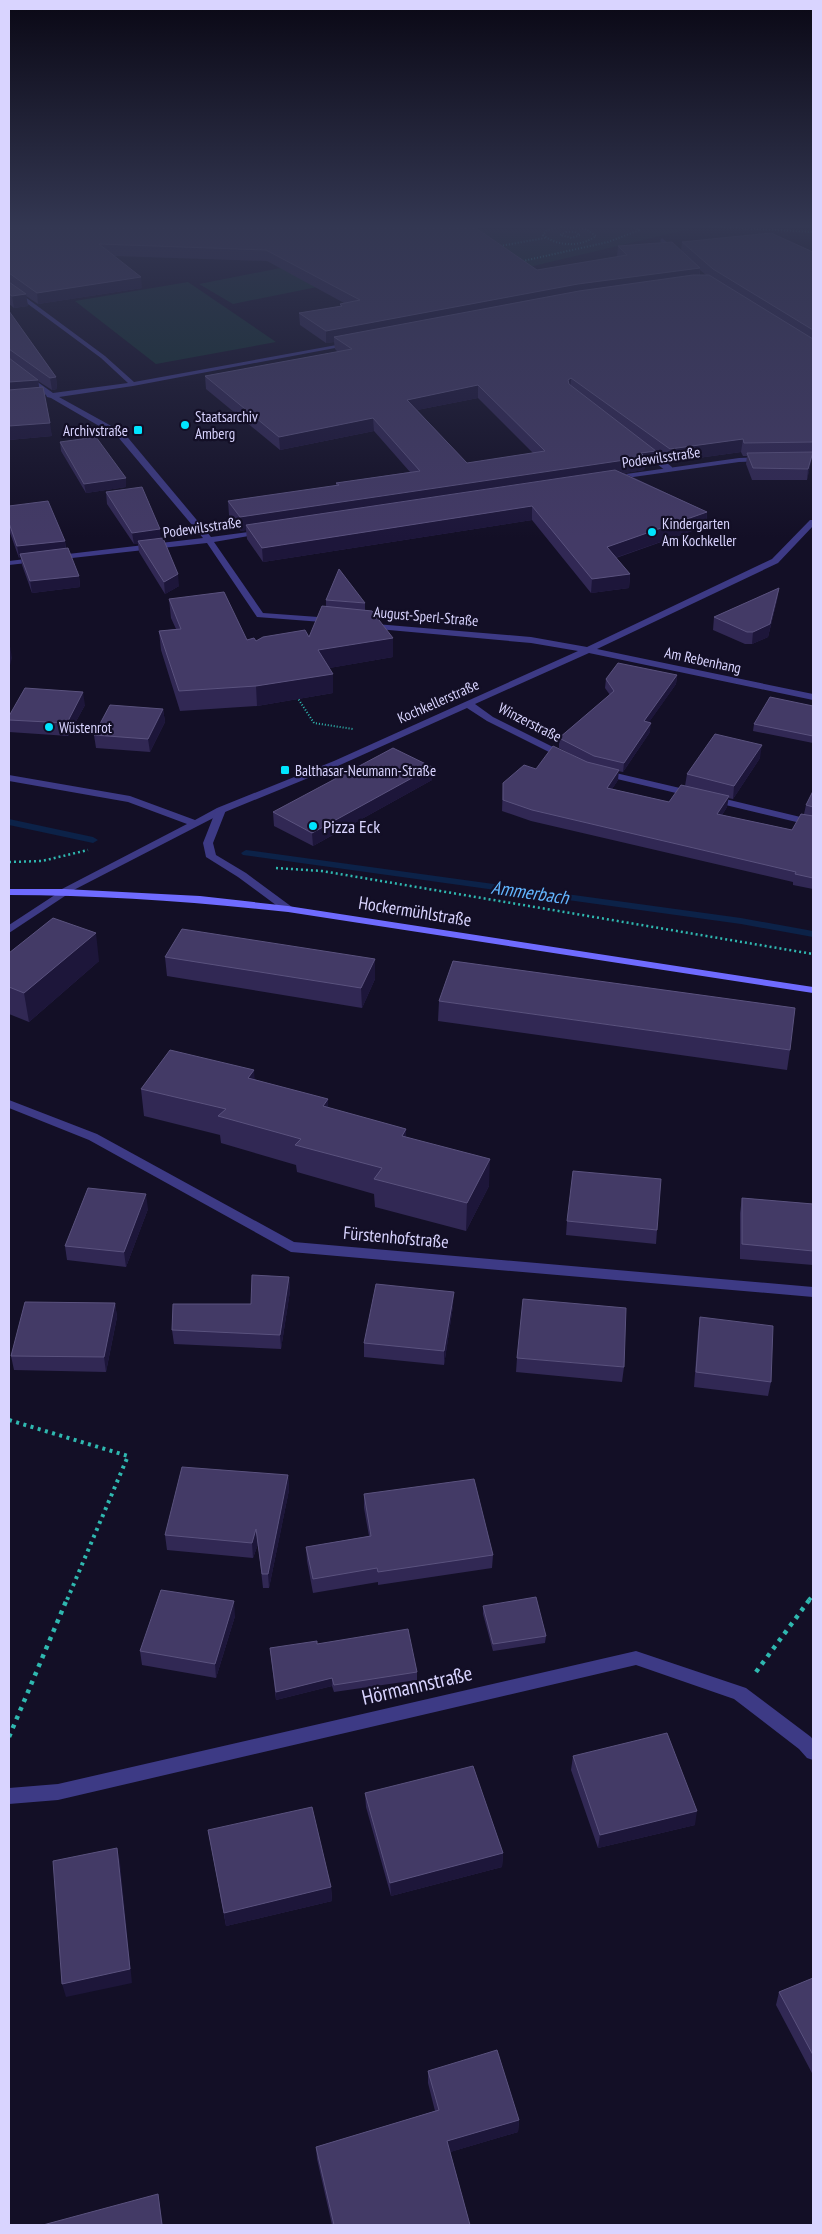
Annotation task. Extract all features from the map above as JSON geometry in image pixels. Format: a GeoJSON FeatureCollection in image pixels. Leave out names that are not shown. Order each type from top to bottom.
{"type":"FeatureCollection","features":[{"type":"Feature","properties":{"kind":"main road","name":"Hockermühlstraße"},"geometry":{"type":"LineString","coordinates":[[9,892],[64,892],[200,899],[288,908],[813,990]]}},
{"type":"Feature","properties":{"kind":"street"},"geometry":{"type":"LineString","coordinates":[[67,330],[103,357],[133,384]]}},
{"type":"Feature","properties":{"kind":"street"},"geometry":{"type":"LineString","coordinates":[[47,396],[133,384],[356,342]]}},
{"type":"Feature","properties":{"kind":"street"},"geometry":{"type":"LineString","coordinates":[[9,364],[47,396],[121,435],[209,540],[260,615],[338,622]]}},
{"type":"Feature","properties":{"kind":"street"},"geometry":{"type":"LineString","coordinates":[[632,440],[669,469]]}},
{"type":"Feature","properties":{"kind":"street","name":"Podewilsstraße"},"geometry":{"type":"LineString","coordinates":[[602,480],[739,460],[769,459]]}},
{"type":"Feature","properties":{"kind":"street","name":"Kochkellerstraße"},"geometry":{"type":"LineString","coordinates":[[9,930],[64,892],[221,810],[337,763],[588,650],[775,561],[813,522]]}},
{"type":"Feature","properties":{"kind":"street","name":"Podewilsstraße"},"geometry":{"type":"LineString","coordinates":[[9,563],[209,540],[274,530]]}},
{"type":"Feature","properties":{"kind":"street","name":"August-Sperl-Straße"},"geometry":{"type":"LineString","coordinates":[[358,624],[531,640],[588,650]]}},
{"type":"Feature","properties":{"kind":"street","name":"Am Rebenhang"},"geometry":{"type":"LineString","coordinates":[[588,650],[813,697]]}},
{"type":"Feature","properties":{"kind":"street","name":"Winzerstraße"},"geometry":{"type":"LineString","coordinates":[[468,704],[490,719],[574,761]]}},
{"type":"Feature","properties":{"kind":"street"},"geometry":{"type":"LineString","coordinates":[[590,769],[813,823]]}},
{"type":"Feature","properties":{"kind":"street"},"geometry":{"type":"LineString","coordinates":[[9,778],[130,799],[194,824]]}},
{"type":"Feature","properties":{"kind":"street"},"geometry":{"type":"LineString","coordinates":[[221,810],[208,843],[211,857],[242,875],[288,908]]}},
{"type":"Feature","properties":{"kind":"street","name":"Fürstenhofstraße"},"geometry":{"type":"LineString","coordinates":[[9,1104],[93,1137],[292,1247],[813,1292]]}},
{"type":"Feature","properties":{"kind":"street","name":"Hörmannstraße"},"geometry":{"type":"LineString","coordinates":[[9,1796],[58,1792],[636,1658],[740,1692],[805,1743],[813,1752]]}},
{"type":"Feature","properties":{"kind":"path"},"geometry":{"type":"LineString","coordinates":[[295,694],[314,723],[359,729],[388,740]]}},
{"type":"Feature","properties":{"kind":"path"},"geometry":{"type":"LineString","coordinates":[[322,871],[813,954]]}},
{"type":"Feature","properties":{"kind":"path"},"geometry":{"type":"LineString","coordinates":[[9,1420],[128,1456],[9,1737]]}},
{"type":"Feature","properties":{"kind":"path"},"geometry":{"type":"LineString","coordinates":[[740,1692],[813,1594]]}},
{"type":"Feature","properties":{"kind":"green space"},"geometry":{"type":"Polygon","coordinates":[[[113,330],[259,330],[276,342],[156,364],[113,330]]]}},
{"type":"Feature","properties":{"kind":"building"},"geometry":{"type":"Polygon","coordinates":[[[9,330],[23,330],[56,377],[50,378],[9,349],[9,330]]]}},
{"type":"Feature","properties":{"kind":"building"},"geometry":{"type":"Polygon","coordinates":[[[370,330],[799,330],[813,339],[813,442],[744,443],[743,439],[670,449],[571,378],[568,380],[569,384],[656,451],[641,453],[645,457],[240,517],[228,501],[420,471],[373,418],[279,437],[205,376],[352,349],[334,337],[370,330]],[[478,385],[407,400],[467,463],[545,451],[478,385]]]}},
{"type":"Feature","properties":{"kind":"building"},"geometry":{"type":"Polygon","coordinates":[[[9,358],[38,380],[9,382],[9,358]]]}},
{"type":"Feature","properties":{"kind":"building"},"geometry":{"type":"Polygon","coordinates":[[[43,387],[50,423],[9,426],[9,390],[43,387]]]}},
{"type":"Feature","properties":{"kind":"building"},"geometry":{"type":"Polygon","coordinates":[[[96,437],[126,478],[84,484],[60,442],[96,437]]]}},
{"type":"Feature","properties":{"kind":"building"},"geometry":{"type":"Polygon","coordinates":[[[813,452],[808,469],[753,468],[747,453],[813,452]]]}},
{"type":"Feature","properties":{"kind":"building"},"geometry":{"type":"Polygon","coordinates":[[[615,470],[707,512],[607,547],[630,574],[592,579],[532,506],[262,548],[246,525],[615,470]]]}},
{"type":"Feature","properties":{"kind":"building"},"geometry":{"type":"Polygon","coordinates":[[[142,487],[160,529],[132,533],[106,492],[142,487]]]}},
{"type":"Feature","properties":{"kind":"building"},"geometry":{"type":"Polygon","coordinates":[[[48,501],[65,541],[17,546],[9,523],[9,506],[48,501]]]}},
{"type":"Feature","properties":{"kind":"building"},"geometry":{"type":"Polygon","coordinates":[[[163,538],[178,574],[164,582],[138,541],[163,538]]]}},
{"type":"Feature","properties":{"kind":"building"},"geometry":{"type":"Polygon","coordinates":[[[68,548],[79,576],[30,581],[20,554],[68,548]]]}},
{"type":"Feature","properties":{"kind":"building"},"geometry":{"type":"Polygon","coordinates":[[[339,569],[365,603],[326,600],[339,569]]]}},
{"type":"Feature","properties":{"kind":"building"},"geometry":{"type":"Polygon","coordinates":[[[779,588],[770,624],[753,632],[747,632],[714,617],[779,588]]]}},
{"type":"Feature","properties":{"kind":"building"},"geometry":{"type":"Polygon","coordinates":[[[224,592],[247,640],[254,638],[256,641],[263,637],[305,630],[309,637],[322,606],[372,611],[393,638],[318,650],[333,674],[256,686],[179,691],[159,631],[181,629],[169,599],[224,592]]]}},
{"type":"Feature","properties":{"kind":"building"},"geometry":{"type":"Polygon","coordinates":[[[618,663],[677,675],[644,721],[651,723],[624,763],[594,756],[559,738],[614,691],[606,679],[618,663]]]}},
{"type":"Feature","properties":{"kind":"building"},"geometry":{"type":"Polygon","coordinates":[[[25,688],[83,692],[67,723],[9,720],[9,716],[25,688]]]}},
{"type":"Feature","properties":{"kind":"building"},"geometry":{"type":"Polygon","coordinates":[[[770,697],[813,706],[813,736],[754,724],[770,697]]]}},
{"type":"Feature","properties":{"kind":"building"},"geometry":{"type":"Polygon","coordinates":[[[110,705],[163,709],[148,739],[94,735],[110,705]]]}},
{"type":"Feature","properties":{"kind":"building"},"geometry":{"type":"Polygon","coordinates":[[[715,734],[762,745],[734,786],[687,774],[715,734]]]}},
{"type":"Feature","properties":{"kind":"building"},"geometry":{"type":"Polygon","coordinates":[[[553,746],[587,762],[619,770],[607,788],[669,802],[681,785],[729,796],[717,814],[792,830],[801,814],[813,816],[813,878],[795,874],[796,872],[532,810],[503,800],[503,783],[524,765],[536,769],[553,746]]]}},
{"type":"Feature","properties":{"kind":"building"},"geometry":{"type":"Polygon","coordinates":[[[393,748],[432,767],[312,833],[273,812],[393,748]]]}},
{"type":"Feature","properties":{"kind":"building"},"geometry":{"type":"Polygon","coordinates":[[[813,791],[813,807],[806,805],[813,791]]]}},
{"type":"Feature","properties":{"kind":"building"},"geometry":{"type":"Polygon","coordinates":[[[53,918],[96,933],[24,993],[9,987],[9,953],[53,918]]]}},
{"type":"Feature","properties":{"kind":"building"},"geometry":{"type":"Polygon","coordinates":[[[182,929],[375,959],[361,988],[165,957],[182,929]]]}},
{"type":"Feature","properties":{"kind":"building"},"geometry":{"type":"Polygon","coordinates":[[[453,961],[795,1008],[790,1050],[439,1001],[453,961]]]}},
{"type":"Feature","properties":{"kind":"building"},"geometry":{"type":"Polygon","coordinates":[[[170,1050],[254,1070],[248,1078],[328,1099],[323,1106],[406,1129],[402,1136],[490,1159],[467,1203],[374,1179],[382,1168],[295,1145],[301,1139],[218,1116],[226,1109],[141,1089],[170,1050]]]}},
{"type":"Feature","properties":{"kind":"building"},"geometry":{"type":"Polygon","coordinates":[[[573,1171],[661,1179],[657,1230],[567,1221],[573,1171]]]}},
{"type":"Feature","properties":{"kind":"building"},"geometry":{"type":"Polygon","coordinates":[[[88,1188],[146,1194],[124,1252],[65,1246],[88,1188]]]}},
{"type":"Feature","properties":{"kind":"building"},"geometry":{"type":"Polygon","coordinates":[[[742,1198],[813,1204],[813,1251],[742,1244],[742,1198]]]}},
{"type":"Feature","properties":{"kind":"building"},"geometry":{"type":"Polygon","coordinates":[[[252,1275],[289,1277],[280,1335],[172,1330],[173,1304],[251,1304],[252,1275]]]}},
{"type":"Feature","properties":{"kind":"building"},"geometry":{"type":"Polygon","coordinates":[[[376,1284],[454,1292],[444,1351],[364,1343],[376,1284]]]}},
{"type":"Feature","properties":{"kind":"building"},"geometry":{"type":"Polygon","coordinates":[[[523,1299],[626,1308],[624,1367],[517,1358],[523,1299]]]}},
{"type":"Feature","properties":{"kind":"building"},"geometry":{"type":"Polygon","coordinates":[[[25,1302],[115,1303],[104,1357],[11,1356],[25,1302]]]}},
{"type":"Feature","properties":{"kind":"building"},"geometry":{"type":"Polygon","coordinates":[[[700,1317],[773,1326],[771,1382],[696,1372],[700,1317]]]}},
{"type":"Feature","properties":{"kind":"building"},"geometry":{"type":"Polygon","coordinates":[[[182,1467],[288,1475],[268,1574],[262,1574],[256,1529],[252,1543],[165,1535],[182,1467]]]}},
{"type":"Feature","properties":{"kind":"building"},"geometry":{"type":"Polygon","coordinates":[[[474,1479],[493,1555],[378,1572],[377,1568],[313,1579],[306,1547],[371,1536],[364,1494],[474,1479]]]}},
{"type":"Feature","properties":{"kind":"building"},"geometry":{"type":"Polygon","coordinates":[[[161,1590],[234,1601],[215,1664],[140,1651],[161,1590]]]}},
{"type":"Feature","properties":{"kind":"building"},"geometry":{"type":"Polygon","coordinates":[[[536,1597],[546,1636],[493,1644],[483,1606],[536,1597]]]}},
{"type":"Feature","properties":{"kind":"building"},"geometry":{"type":"Polygon","coordinates":[[[408,1629],[417,1672],[334,1685],[332,1678],[276,1692],[270,1648],[317,1641],[317,1644],[408,1629]]]}},
{"type":"Feature","properties":{"kind":"building"},"geometry":{"type":"Polygon","coordinates":[[[667,1733],[697,1811],[600,1835],[573,1756],[667,1733]]]}},
{"type":"Feature","properties":{"kind":"building"},"geometry":{"type":"Polygon","coordinates":[[[473,1766],[503,1853],[390,1883],[365,1793],[473,1766]]]}},
{"type":"Feature","properties":{"kind":"building"},"geometry":{"type":"Polygon","coordinates":[[[312,1807],[331,1887],[224,1913],[208,1830],[312,1807]]]}},
{"type":"Feature","properties":{"kind":"building"},"geometry":{"type":"Polygon","coordinates":[[[117,1848],[130,1969],[62,1984],[53,1861],[117,1848]]]}},
{"type":"Feature","properties":{"kind":"building"},"geometry":{"type":"Polygon","coordinates":[[[813,1978],[813,2055],[779,1992],[813,1978]]]}},
{"type":"Feature","properties":{"kind":"building"},"geometry":{"type":"Polygon","coordinates":[[[497,2050],[519,2120],[447,2141],[470,2225],[334,2225],[316,2147],[439,2110],[428,2071],[497,2050]]]}},
{"type":"Feature","properties":{"kind":"building"},"geometry":{"type":"Polygon","coordinates":[[[158,2194],[162,2225],[43,2225],[158,2194]]]}},
{"type":"Feature","properties":{"kind":"waterway","name":"Ammerbach"},"geometry":{"type":"LineString","coordinates":[[9,822],[93,840]]}},
{"type":"Feature","properties":{"kind":"waterway","name":"Ammerbach"},"geometry":{"type":"LineString","coordinates":[[246,853],[741,921],[813,934]]}},
{"type":"Feature","properties":{"kind":"place","name":"Staatsarchiv Amberg"},"geometry":{"type":"Point","coordinates":[185,425]}},
{"type":"Feature","properties":{"kind":"place","name":"Archivstraße"},"geometry":{"type":"Point","coordinates":[138,430]}},
{"type":"Feature","properties":{"kind":"place","name":"Kindergarten Am Kochkeller"},"geometry":{"type":"Point","coordinates":[652,532]}},
{"type":"Feature","properties":{"kind":"place","name":"Wüstenrot"},"geometry":{"type":"Point","coordinates":[49,727]}},
{"type":"Feature","properties":{"kind":"place","name":"Balthasar-Neumann-Straße"},"geometry":{"type":"Point","coordinates":[285,770]}},
{"type":"Feature","properties":{"kind":"place","name":"Pizza Eck"},"geometry":{"type":"Point","coordinates":[313,826]}}]}
